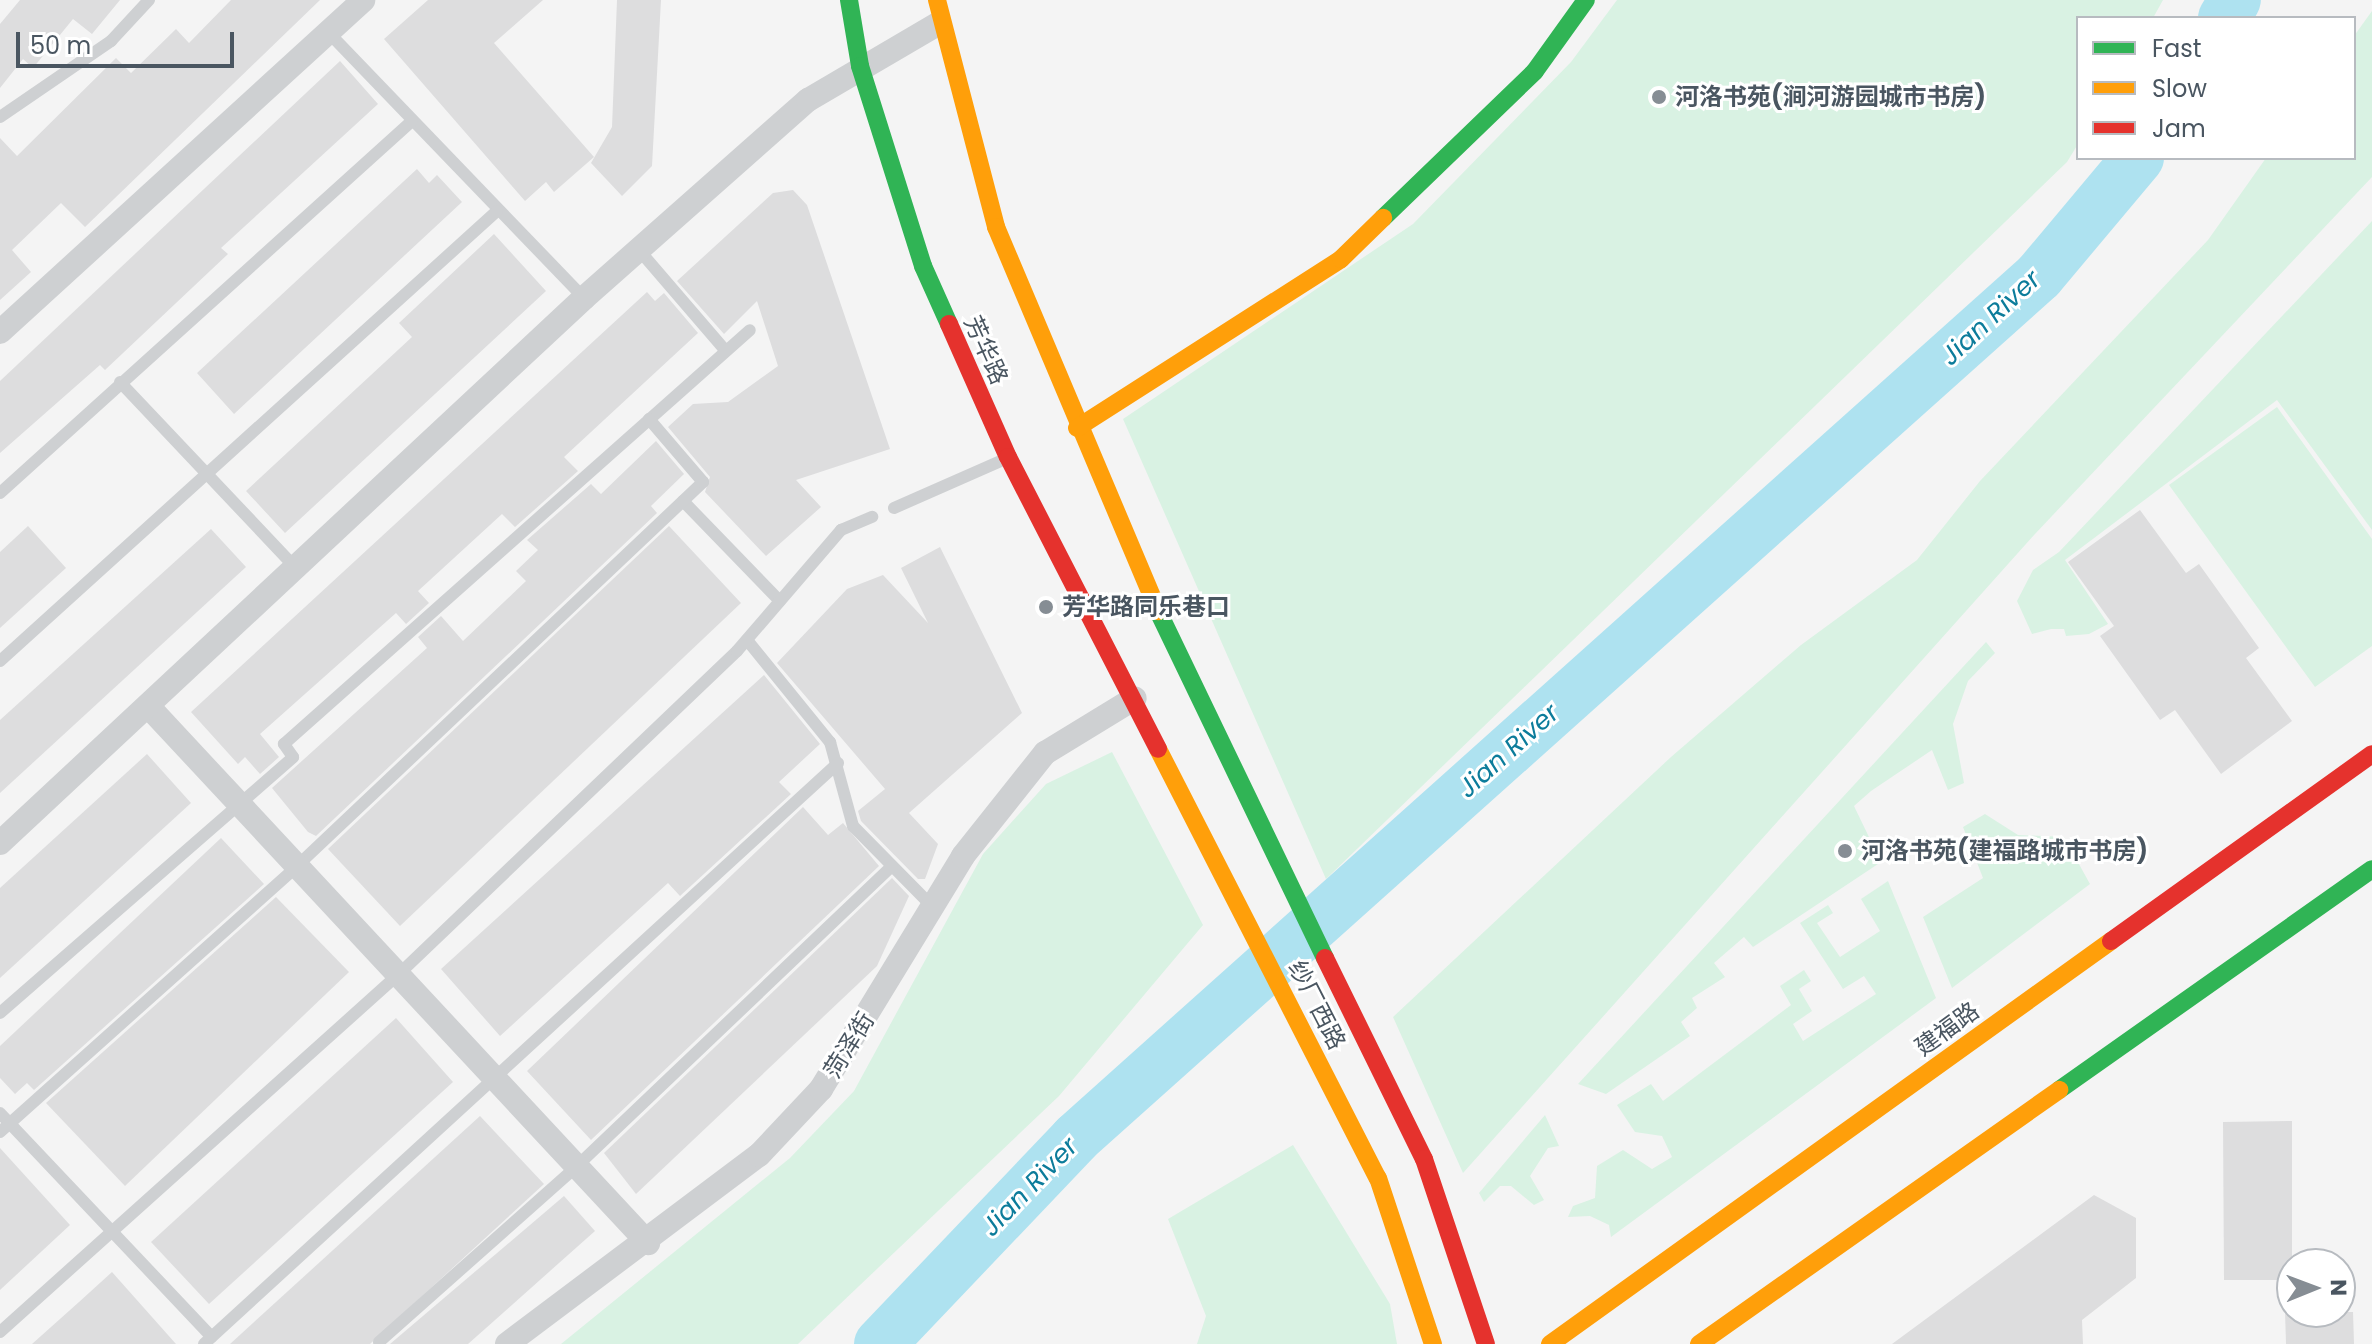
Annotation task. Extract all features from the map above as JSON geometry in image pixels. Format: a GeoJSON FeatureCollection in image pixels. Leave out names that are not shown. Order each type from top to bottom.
{"type":"FeatureCollection","features":[{"type":"Feature","properties":{"kind":"main road","name":"芳华路"},"geometry":{"type":"LineString","coordinates":[[849,0],[860,66],[923,266],[1008,457],[1135,698]]}},
{"type":"Feature","properties":{"kind":"main road"},"geometry":{"type":"LineString","coordinates":[[938,12],[996,227],[1077,428],[1341,259],[1535,71],[1586,0]]}},
{"type":"Feature","properties":{"kind":"main road","name":"纱厂西路"},"geometry":{"type":"LineString","coordinates":[[1077,428],[1197,699],[1424,1159],[1486,1344]]}},
{"type":"Feature","properties":{"kind":"main road","name":"纱厂西路"},"geometry":{"type":"LineString","coordinates":[[1135,698],[1378,1178],[1433,1344]]}},
{"type":"Feature","properties":{"kind":"main road","name":"建福路"},"geometry":{"type":"LineString","coordinates":[[1550,1344],[2372,754]]}},
{"type":"Feature","properties":{"kind":"main road"},"geometry":{"type":"LineString","coordinates":[[1699,1344],[2372,869]]}},
{"type":"Feature","properties":{"kind":"street"},"geometry":{"type":"LineString","coordinates":[[0,332],[363,0]]}},
{"type":"Feature","properties":{"kind":"street"},"geometry":{"type":"LineString","coordinates":[[0,843],[584,298],[808,100],[938,12]]}},
{"type":"Feature","properties":{"kind":"street","name":"菏泽街"},"geometry":{"type":"LineString","coordinates":[[507,1344],[648,1243],[759,1155],[821,1089],[963,856],[1045,753],[1135,698]]}},
{"type":"Feature","properties":{"kind":"street"},"geometry":{"type":"LineString","coordinates":[[148,706],[400,973],[648,1243]]}},
{"type":"Feature","properties":{"kind":"lane"},"geometry":{"type":"LineString","coordinates":[[0,117],[111,41],[149,0]]}},
{"type":"Feature","properties":{"kind":"lane"},"geometry":{"type":"LineString","coordinates":[[328,32],[584,298]]}},
{"type":"Feature","properties":{"kind":"lane"},"geometry":{"type":"LineString","coordinates":[[0,493],[412,121]]}},
{"type":"Feature","properties":{"kind":"lane"},"geometry":{"type":"LineString","coordinates":[[0,661],[497,211]]}},
{"type":"Feature","properties":{"kind":"lane"},"geometry":{"type":"LineString","coordinates":[[639,250],[725,350]]}},
{"type":"Feature","properties":{"kind":"lane"},"geometry":{"type":"LineString","coordinates":[[0,1013],[293,757],[284,744],[750,330]]}},
{"type":"Feature","properties":{"kind":"lane"},"geometry":{"type":"LineString","coordinates":[[120,382],[295,567]]}},
{"type":"Feature","properties":{"kind":"lane"},"geometry":{"type":"LineString","coordinates":[[5,1128],[297,866],[703,482],[649,419]]}},
{"type":"Feature","properties":{"kind":"lane"},"geometry":{"type":"LineString","coordinates":[[894,508],[1008,457]]}},
{"type":"Feature","properties":{"kind":"lane"},"geometry":{"type":"LineString","coordinates":[[683,501],[780,601]]}},
{"type":"Feature","properties":{"kind":"lane"},"geometry":{"type":"LineString","coordinates":[[0,1332],[400,973],[747,640],[841,530],[872,517]]}},
{"type":"Feature","properties":{"kind":"lane"},"geometry":{"type":"LineString","coordinates":[[747,640],[830,742],[853,826],[933,908]]}},
{"type":"Feature","properties":{"kind":"lane"},"geometry":{"type":"LineString","coordinates":[[0,1113],[5,1128],[112,1231],[208,1340],[838,763]]}},
{"type":"Feature","properties":{"kind":"lane"},"geometry":{"type":"LineString","coordinates":[[379,1342],[577,1166],[892,866]]}},
{"type":"Feature","properties":{"kind":"green space"},"geometry":{"type":"Polygon","coordinates":[[[1617,0],[2163,0],[2154,16],[2076,16],[2076,147],[2067,162],[1326,879],[1123,419],[1413,224],[1571,62],[1617,0]]]}},
{"type":"Feature","properties":{"kind":"green space"},"geometry":{"type":"Polygon","coordinates":[[[2372,11],[2372,177],[2035,534],[1463,1173],[1393,1017],[1671,757],[1801,645],[1917,560],[1980,481],[2208,240],[2265,160],[2356,160],[2356,33],[2372,11]]]}},
{"type":"Feature","properties":{"kind":"green space"},"geometry":{"type":"Polygon","coordinates":[[[2372,221],[2372,530],[2277,400],[2065,560],[2108,624],[2089,634],[2066,636],[2064,629],[2051,629],[2032,634],[2017,601],[2033,570],[2059,552],[2372,221]]]}},
{"type":"Feature","properties":{"kind":"green space"},"geometry":{"type":"Polygon","coordinates":[[[2277,407],[2372,539],[2372,646],[2315,687],[2169,485],[2277,407]]]}},
{"type":"Feature","properties":{"kind":"green space"},"geometry":{"type":"Polygon","coordinates":[[[1986,642],[1995,653],[1968,681],[1953,724],[1964,783],[1948,790],[1932,750],[1871,791],[1854,806],[1881,862],[1753,947],[1744,937],[1714,963],[1725,977],[1692,998],[1697,1008],[1681,1022],[1690,1036],[1606,1094],[1578,1084],[1986,642]]]}},
{"type":"Feature","properties":{"kind":"green space"},"geometry":{"type":"Polygon","coordinates":[[[1112,752],[1203,925],[1059,1096],[798,1344],[561,1344],[790,1158],[854,1091],[983,854],[1046,784],[1112,752]]]}},
{"type":"Feature","properties":{"kind":"green space"},"geometry":{"type":"Polygon","coordinates":[[[1985,814],[2018,835],[2064,837],[2090,884],[1952,988],[1923,917],[1983,878],[1963,827],[1985,814]]]}},
{"type":"Feature","properties":{"kind":"green space"},"geometry":{"type":"Polygon","coordinates":[[[1888,881],[1936,998],[1611,1237],[1609,1225],[1590,1216],[1568,1217],[1573,1206],[1595,1198],[1597,1166],[1623,1150],[1652,1169],[1672,1157],[1662,1136],[1635,1132],[1617,1105],[1651,1084],[1663,1101],[1791,1005],[1780,986],[1804,970],[1811,981],[1799,989],[1812,1011],[1793,1024],[1803,1041],[1876,994],[1864,976],[1843,989],[1800,923],[1828,905],[1833,913],[1817,923],[1840,957],[1880,931],[1861,899],[1888,881]]]}},
{"type":"Feature","properties":{"kind":"green space"},"geometry":{"type":"Polygon","coordinates":[[[1545,1115],[1559,1146],[1548,1148],[1530,1176],[1544,1200],[1534,1205],[1511,1186],[1500,1186],[1484,1202],[1479,1193],[1545,1115]]]}},
{"type":"Feature","properties":{"kind":"green space"},"geometry":{"type":"Polygon","coordinates":[[[1293,1145],[1390,1304],[1397,1344],[1197,1344],[1206,1316],[1168,1219],[1293,1145]]]}},
{"type":"Feature","properties":{"kind":"building"},"geometry":{"type":"Polygon","coordinates":[[[20,0],[120,0],[92,34],[73,19],[33,68],[23,59],[0,88],[0,24],[20,0]]]}},
{"type":"Feature","properties":{"kind":"building"},"geometry":{"type":"Polygon","coordinates":[[[231,0],[320,0],[85,227],[61,203],[12,250],[31,272],[0,300],[0,138],[17,156],[116,58],[131,73],[176,29],[189,43],[231,0]]]}},
{"type":"Feature","properties":{"kind":"building"},"geometry":{"type":"Polygon","coordinates":[[[428,0],[543,0],[494,43],[594,157],[554,192],[546,182],[525,201],[384,39],[428,0]]]}},
{"type":"Feature","properties":{"kind":"building"},"geometry":{"type":"Polygon","coordinates":[[[617,0],[661,0],[652,166],[622,196],[591,163],[612,127],[617,0]]]}},
{"type":"Feature","properties":{"kind":"building"},"geometry":{"type":"Polygon","coordinates":[[[340,61],[378,104],[221,248],[228,254],[105,370],[100,365],[0,453],[0,381],[340,61]]]}},
{"type":"Feature","properties":{"kind":"building"},"geometry":{"type":"Polygon","coordinates":[[[417,169],[429,183],[437,175],[462,202],[234,414],[197,373],[417,169]]]}},
{"type":"Feature","properties":{"kind":"building"},"geometry":{"type":"Polygon","coordinates":[[[793,190],[807,205],[890,449],[796,480],[821,507],[766,556],[705,492],[710,477],[668,427],[693,404],[728,402],[778,366],[757,301],[724,334],[677,281],[773,193],[793,190]]]}},
{"type":"Feature","properties":{"kind":"building"},"geometry":{"type":"Polygon","coordinates":[[[494,234],[546,291],[285,533],[246,491],[412,337],[399,323],[494,234]]]}},
{"type":"Feature","properties":{"kind":"building"},"geometry":{"type":"Polygon","coordinates":[[[647,292],[655,301],[664,293],[698,333],[564,457],[578,471],[515,527],[502,514],[418,591],[429,603],[406,624],[396,613],[260,734],[279,757],[260,774],[245,757],[238,764],[191,712],[647,292]]]}},
{"type":"Feature","properties":{"kind":"building"},"geometry":{"type":"Polygon","coordinates":[[[656,441],[684,474],[651,506],[657,513],[316,836],[308,832],[272,788],[427,648],[418,637],[441,616],[463,641],[526,581],[516,571],[538,550],[527,540],[591,484],[601,494],[656,441]]]}},
{"type":"Feature","properties":{"kind":"building"},"geometry":{"type":"Polygon","coordinates":[[[2140,510],[2186,573],[2199,564],[2259,648],[2246,658],[2292,721],[2221,774],[2175,710],[2160,720],[2100,636],[2114,626],[2068,562],[2140,510]]]}},
{"type":"Feature","properties":{"kind":"building"},"geometry":{"type":"Polygon","coordinates":[[[28,526],[66,568],[0,628],[0,552],[28,526]]]}},
{"type":"Feature","properties":{"kind":"building"},"geometry":{"type":"Polygon","coordinates":[[[669,526],[741,603],[400,926],[328,849],[669,526]]]}},
{"type":"Feature","properties":{"kind":"building"},"geometry":{"type":"Polygon","coordinates":[[[211,529],[246,567],[0,793],[0,720],[211,529]]]}},
{"type":"Feature","properties":{"kind":"building"},"geometry":{"type":"Polygon","coordinates":[[[940,547],[1022,713],[909,813],[938,844],[925,879],[918,879],[861,821],[858,811],[885,789],[777,663],[847,589],[883,575],[928,623],[901,568],[940,547]]]}},
{"type":"Feature","properties":{"kind":"building"},"geometry":{"type":"Polygon","coordinates":[[[764,675],[820,744],[779,782],[791,794],[680,896],[668,883],[500,1036],[441,969],[764,675]]]}},
{"type":"Feature","properties":{"kind":"building"},"geometry":{"type":"Polygon","coordinates":[[[147,754],[191,803],[0,978],[0,888],[147,754]]]}},
{"type":"Feature","properties":{"kind":"building"},"geometry":{"type":"Polygon","coordinates":[[[803,807],[828,835],[843,823],[879,866],[591,1140],[527,1071],[803,807]]]}},
{"type":"Feature","properties":{"kind":"building"},"geometry":{"type":"Polygon","coordinates":[[[221,838],[264,884],[34,1090],[27,1083],[15,1094],[0,1078],[0,1046],[221,838]]]}},
{"type":"Feature","properties":{"kind":"building"},"geometry":{"type":"Polygon","coordinates":[[[892,878],[909,896],[877,966],[636,1194],[604,1153],[892,878]]]}},
{"type":"Feature","properties":{"kind":"building"},"geometry":{"type":"Polygon","coordinates":[[[276,897],[349,972],[125,1186],[46,1103],[276,897]]]}},
{"type":"Feature","properties":{"kind":"building"},"geometry":{"type":"Polygon","coordinates":[[[396,1018],[453,1082],[209,1304],[151,1242],[396,1018]]]}},
{"type":"Feature","properties":{"kind":"building"},"geometry":{"type":"Polygon","coordinates":[[[480,1116],[544,1184],[370,1344],[230,1344],[480,1116]]]}},
{"type":"Feature","properties":{"kind":"building"},"geometry":{"type":"Polygon","coordinates":[[[2292,1121],[2292,1248],[2276,1248],[2276,1280],[2224,1280],[2223,1122],[2292,1121]]]}},
{"type":"Feature","properties":{"kind":"building"},"geometry":{"type":"Polygon","coordinates":[[[0,1148],[70,1225],[0,1290],[0,1148]]]}},
{"type":"Feature","properties":{"kind":"building"},"geometry":{"type":"Polygon","coordinates":[[[2094,1195],[2136,1218],[2136,1278],[2082,1320],[2083,1344],[1892,1344],[2094,1195]]]}},
{"type":"Feature","properties":{"kind":"building"},"geometry":{"type":"Polygon","coordinates":[[[564,1196],[595,1231],[468,1344],[390,1344],[564,1196]]]}},
{"type":"Feature","properties":{"kind":"building"},"geometry":{"type":"Polygon","coordinates":[[[112,1272],[176,1344],[32,1344],[79,1302],[112,1272]]]}},
{"type":"Feature","properties":{"kind":"building"},"geometry":{"type":"Polygon","coordinates":[[[2286,1328],[2354,1328],[2354,1344],[2286,1344],[2286,1328]]]}},
{"type":"Feature","properties":{"kind":"waterway","name":"Jian River"},"geometry":{"type":"LineString","coordinates":[[2225,16],[2235,0]]}},
{"type":"Feature","properties":{"kind":"waterway","name":"Jian River"},"geometry":{"type":"LineString","coordinates":[[880,1344],[1076,1138],[2039,276],[2136,160]]}},
{"type":"Feature","properties":{"kind":"traffic: fast"},"geometry":{"type":"LineString","coordinates":[[849,0],[860,66],[923,266],[949,324]]}},
{"type":"Feature","properties":{"kind":"traffic: fast"},"geometry":{"type":"LineString","coordinates":[[1383,218],[1535,71],[1586,0]]}},
{"type":"Feature","properties":{"kind":"traffic: fast"},"geometry":{"type":"LineString","coordinates":[[1158,611],[1325,958]]}},
{"type":"Feature","properties":{"kind":"traffic: fast"},"geometry":{"type":"LineString","coordinates":[[2059,1090],[2372,869]]}},
{"type":"Feature","properties":{"kind":"traffic: slow"},"geometry":{"type":"LineString","coordinates":[[937,0],[996,227],[1158,611]]}},
{"type":"Feature","properties":{"kind":"traffic: slow"},"geometry":{"type":"LineString","coordinates":[[1077,428],[1341,259],[1383,218]]}},
{"type":"Feature","properties":{"kind":"traffic: slow"},"geometry":{"type":"LineString","coordinates":[[1158,749],[1378,1178],[1433,1344]]}},
{"type":"Feature","properties":{"kind":"traffic: slow"},"geometry":{"type":"LineString","coordinates":[[1550,1344],[2111,941]]}},
{"type":"Feature","properties":{"kind":"traffic: slow"},"geometry":{"type":"LineString","coordinates":[[1699,1344],[2059,1090]]}},
{"type":"Feature","properties":{"kind":"traffic: jam"},"geometry":{"type":"LineString","coordinates":[[949,324],[1008,457],[1158,749]]}},
{"type":"Feature","properties":{"kind":"traffic: jam"},"geometry":{"type":"LineString","coordinates":[[2111,941],[2372,754]]}},
{"type":"Feature","properties":{"kind":"traffic: jam"},"geometry":{"type":"LineString","coordinates":[[1325,958],[1424,1159],[1486,1344]]}},
{"type":"Feature","properties":{"kind":"place","name":"河洛书苑(涧河游园城市书房)"},"geometry":{"type":"Point","coordinates":[1659,97]}},
{"type":"Feature","properties":{"kind":"place","name":"芳华路同乐巷口"},"geometry":{"type":"Point","coordinates":[1046,607]}},
{"type":"Feature","properties":{"kind":"place","name":"河洛书苑(建福路城市书房)"},"geometry":{"type":"Point","coordinates":[1845,851]}}]}
